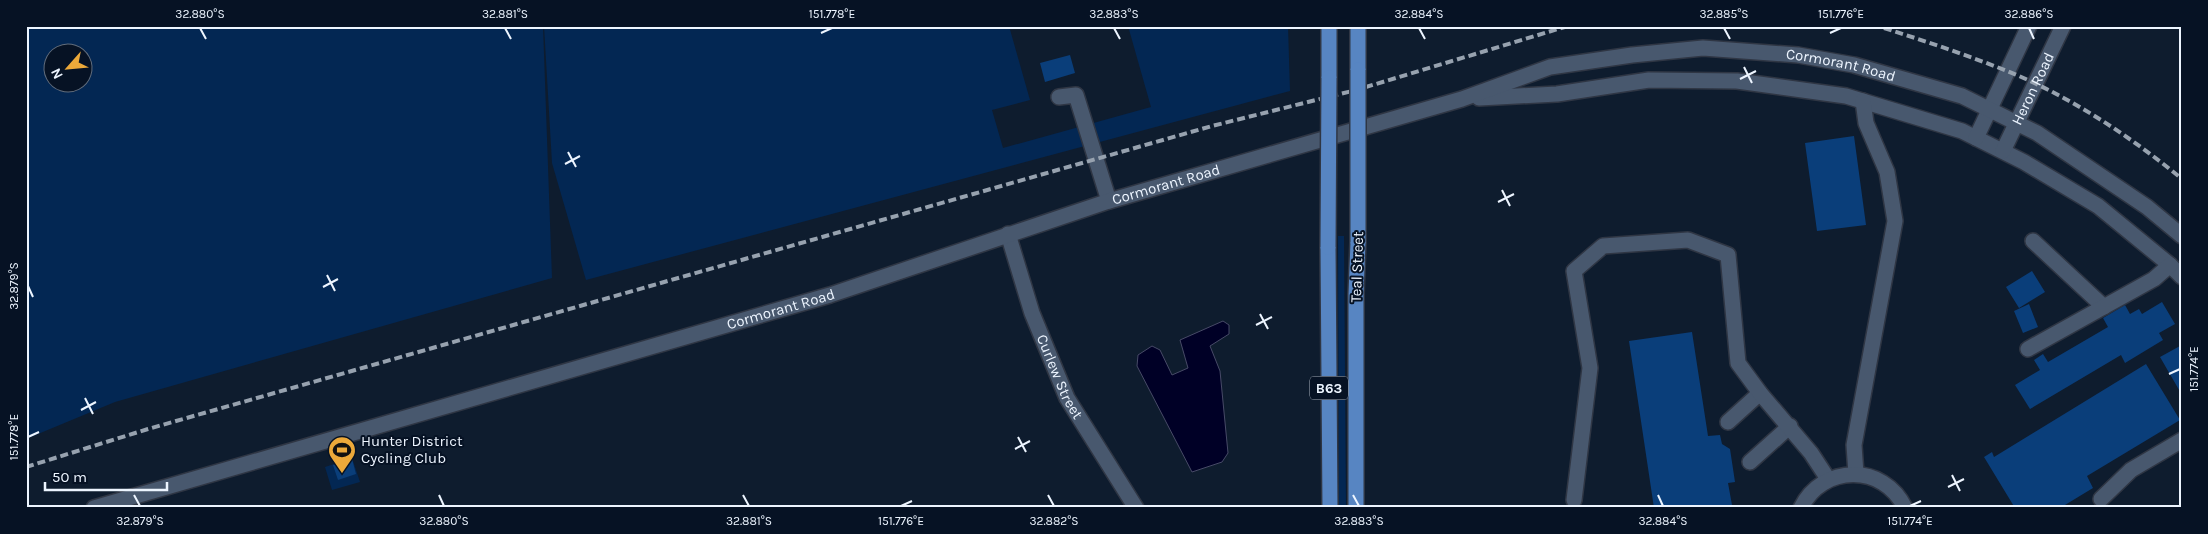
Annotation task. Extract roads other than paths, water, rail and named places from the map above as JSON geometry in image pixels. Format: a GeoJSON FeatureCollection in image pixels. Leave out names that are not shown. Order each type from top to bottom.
{"type":"FeatureCollection","features":[{"type":"Feature","properties":{"kind":"main road","name":"Teal Street"},"geometry":{"type":"LineString","coordinates":[[1329,26],[1330,508]]}},
{"type":"Feature","properties":{"kind":"main road","name":"Teal Street"},"geometry":{"type":"LineString","coordinates":[[1356,508],[1358,26]]}},
{"type":"Feature","properties":{"kind":"street","name":"Heron Road"},"geometry":{"type":"LineString","coordinates":[[1976,138],[2029,26]]}},
{"type":"Feature","properties":{"kind":"street","name":"Heron Road"},"geometry":{"type":"LineString","coordinates":[[2003,151],[2063,26]]}},
{"type":"Feature","properties":{"kind":"street","name":"Cormorant Road"},"geometry":{"type":"LineString","coordinates":[[94,508],[830,295],[1109,201],[1462,99],[1550,68],[1632,55],[1703,48],[1798,55],[1854,65],[1962,96],[2037,133],[2147,207],[2182,236]]}},
{"type":"Feature","properties":{"kind":"street","name":"Cormorant Road"},"geometry":{"type":"LineString","coordinates":[[1462,99],[1557,94],[1649,80],[1737,81],[1846,96],[1962,132],[2024,162],[2098,206],[2182,277]]}},
{"type":"Feature","properties":{"kind":"street"},"geometry":{"type":"LineString","coordinates":[[1059,97],[1076,95],[1109,201]]}},
{"type":"Feature","properties":{"kind":"street"},"geometry":{"type":"LineString","coordinates":[[1856,474],[1854,445],[1895,220],[1887,172],[1866,123],[1863,101]]}},
{"type":"Feature","properties":{"kind":"street","name":"Curlew Street"},"geometry":{"type":"LineString","coordinates":[[1008,234],[1032,313],[1067,398],[1136,508]]}},
{"type":"Feature","properties":{"kind":"street"},"geometry":{"type":"LineString","coordinates":[[1574,500],[1590,368],[1574,271],[1603,246],[1688,240],[1728,255],[1738,363],[1760,393],[1811,453],[1828,479]]}},
{"type":"Feature","properties":{"kind":"street"},"geometry":{"type":"LineString","coordinates":[[2033,241],[2104,306]]}},
{"type":"Feature","properties":{"kind":"street"},"geometry":{"type":"LineString","coordinates":[[2028,349],[2154,279],[2170,265]]}},
{"type":"Feature","properties":{"kind":"street"},"geometry":{"type":"LineString","coordinates":[[1728,422],[1760,393]]}},
{"type":"Feature","properties":{"kind":"street"},"geometry":{"type":"LineString","coordinates":[[1750,462],[1790,426]]}},
{"type":"Feature","properties":{"kind":"street"},"geometry":{"type":"LineString","coordinates":[[2101,499],[2131,470],[2182,440]]}},
{"type":"Feature","properties":{"kind":"street"},"geometry":{"type":"LineString","coordinates":[[1801,508],[1812,491],[1828,479],[1842,474],[1856,474],[1871,476],[1884,483],[1895,493],[1905,508]]}},
{"type":"Feature","properties":{"kind":"railway"},"geometry":{"type":"LineString","coordinates":[[26,467],[148,429],[1212,126],[1356,90],[1568,26]]}},
{"type":"Feature","properties":{"kind":"railway"},"geometry":{"type":"LineString","coordinates":[[1884,28],[1992,65],[2053,92],[2098,118],[2182,179]]}},
{"type":"Feature","properties":{"kind":"place","name":"Hunter District Cycling Club"},"geometry":{"type":"Point","coordinates":[342,474]}}]}
